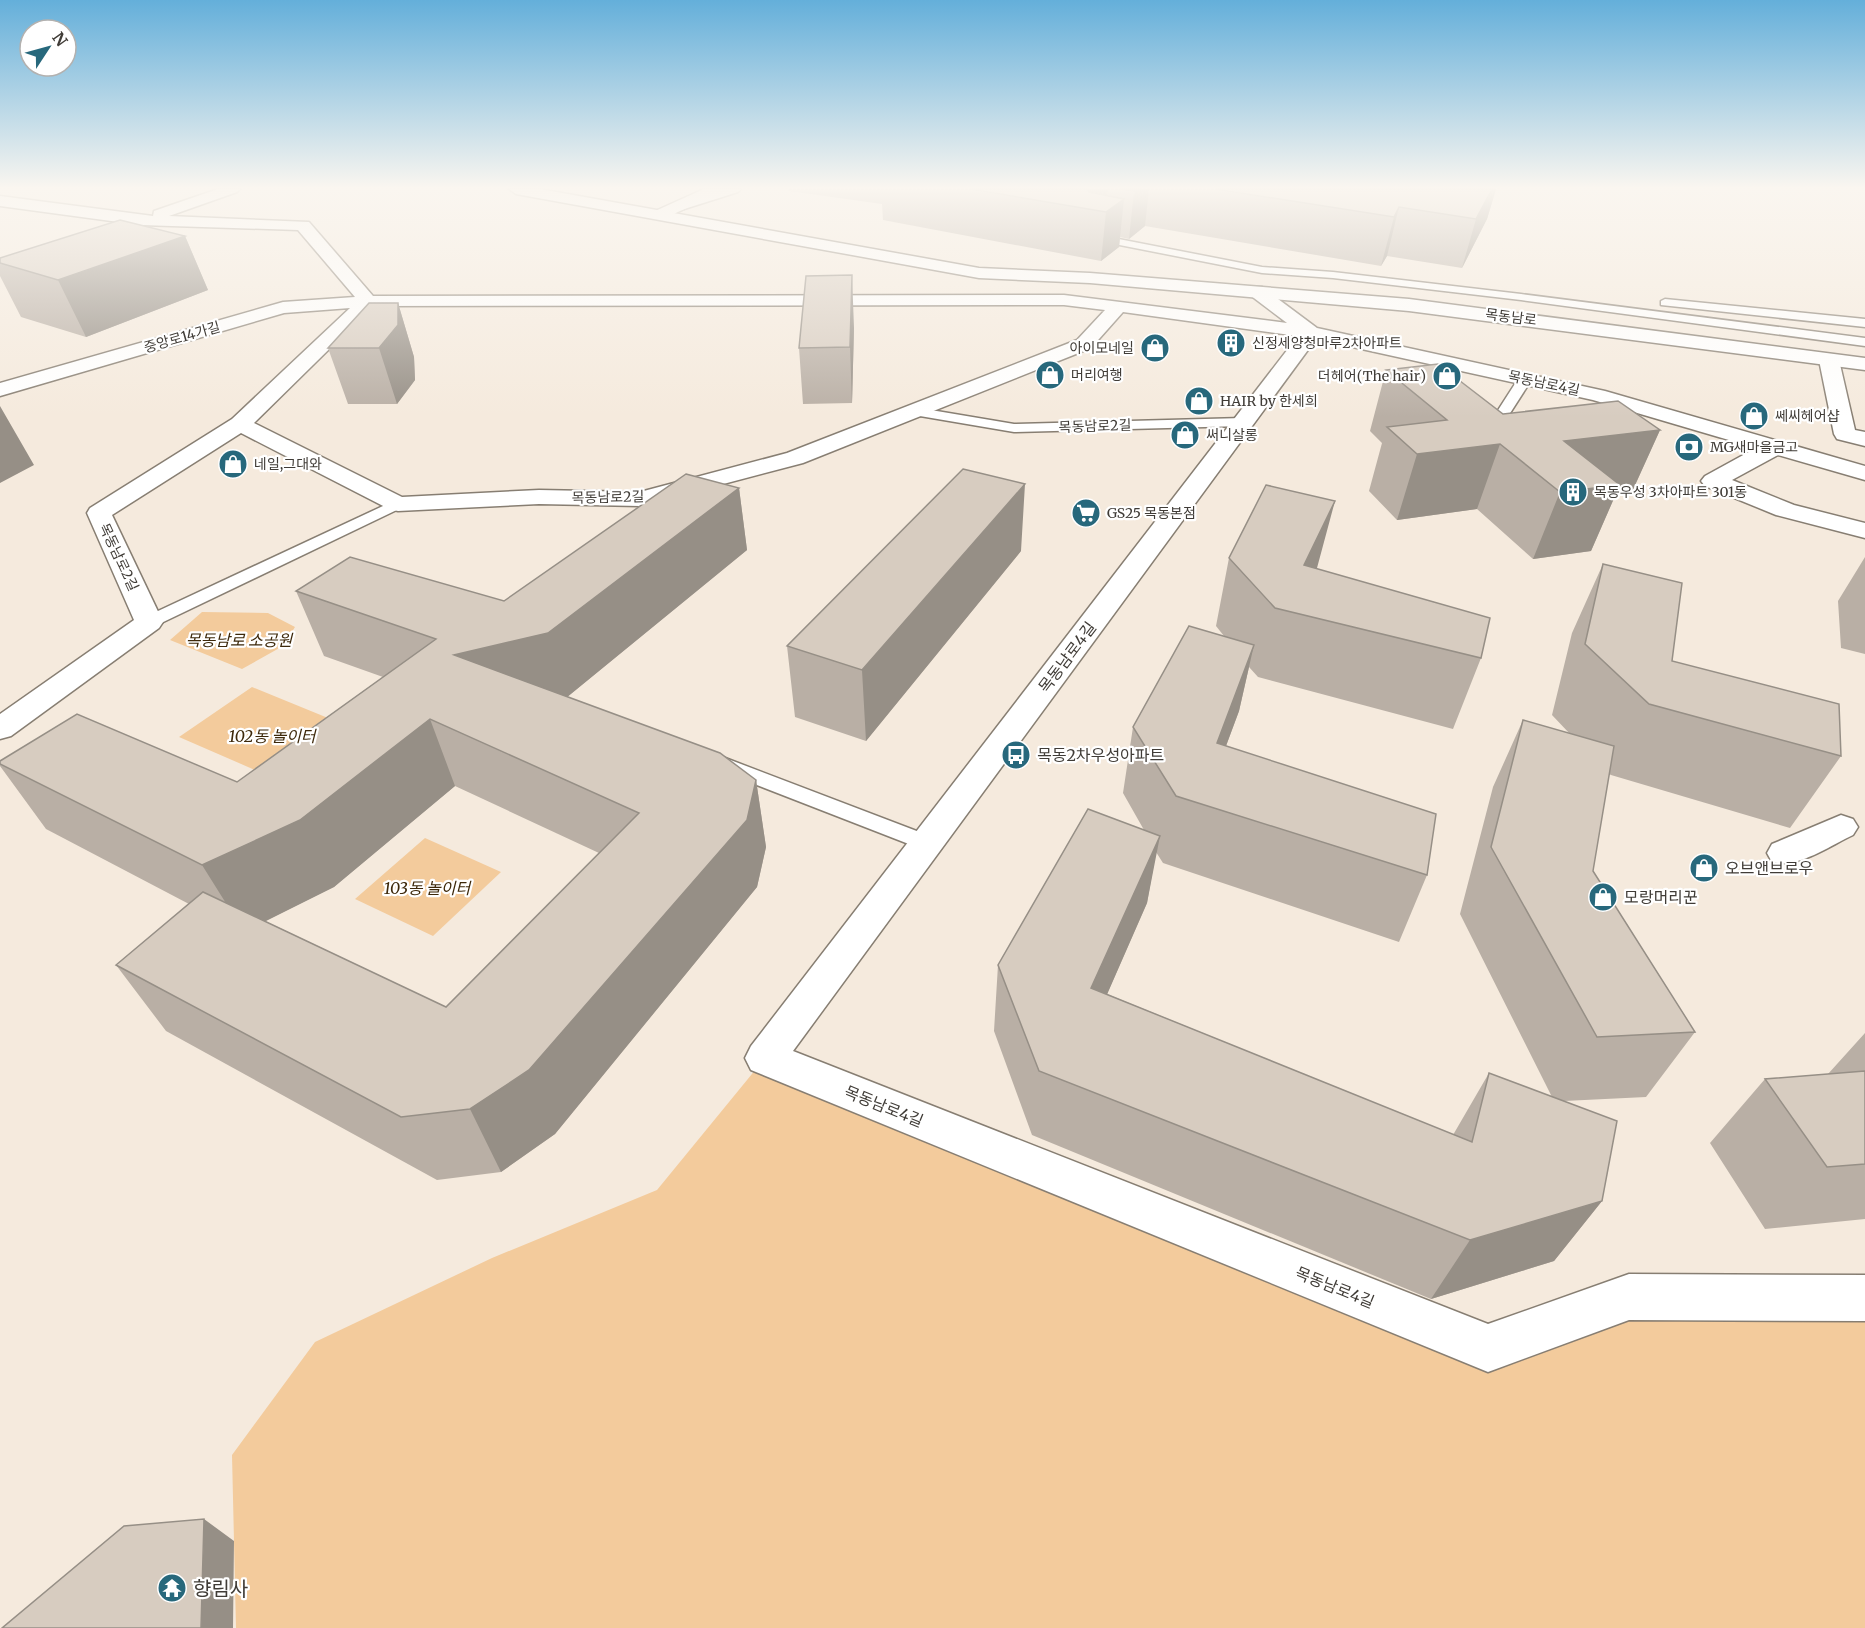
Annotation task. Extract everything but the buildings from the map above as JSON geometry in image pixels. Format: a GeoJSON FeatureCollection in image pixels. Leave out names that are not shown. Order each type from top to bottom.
{"type":"FeatureCollection","features":[{"type":"Feature","properties":{"kind":"street"},"geometry":{"type":"LineString","coordinates":[[337,265],[368,301]]}},
{"type":"Feature","properties":{"kind":"street","name":"목동남로"},"geometry":{"type":"LineString","coordinates":[[934,265],[979,273],[1256,291],[1409,305],[1865,364]]}},
{"type":"Feature","properties":{"kind":"street"},"geometry":{"type":"LineString","coordinates":[[1256,291],[1311,332]]}},
{"type":"Feature","properties":{"kind":"street","name":"중앙로14가길"},"geometry":{"type":"LineString","coordinates":[[1,389],[283,308],[368,301],[1064,300],[1119,306]]}},
{"type":"Feature","properties":{"kind":"street","name":"목동남로2길"},"geometry":{"type":"LineString","coordinates":[[0,729],[149,622],[99,513],[240,424],[368,301]]}},
{"type":"Feature","properties":{"kind":"street","name":"목동남로2길"},"geometry":{"type":"LineString","coordinates":[[240,424],[398,504],[539,497],[640,499],[795,458],[1084,344],[1119,306]]}},
{"type":"Feature","properties":{"kind":"street","name":"목동남로4길"},"geometry":{"type":"LineString","coordinates":[[1119,306],[1311,332],[1598,395],[1865,473]]}},
{"type":"Feature","properties":{"kind":"street","name":"목동남로4길"},"geometry":{"type":"LineString","coordinates":[[1311,332],[765,1058],[1488,1348],[1629,1297],[1865,1298]]}},
{"type":"Feature","properties":{"kind":"street"},"geometry":{"type":"LineString","coordinates":[[1829,360],[1855,437]]}},
{"type":"Feature","properties":{"kind":"street"},"geometry":{"type":"LineString","coordinates":[[1775,447],[1713,481],[1785,510],[1865,531]]}},
{"type":"Feature","properties":{"kind":"street"},"geometry":{"type":"LineString","coordinates":[[1785,853],[1841,827]]}},
{"type":"Feature","properties":{"kind":"lane"},"geometry":{"type":"LineString","coordinates":[[1236,265],[1262,270],[1333,275],[1470,291],[1865,342]]}},
{"type":"Feature","properties":{"kind":"lane"},"geometry":{"type":"LineString","coordinates":[[1574,304],[1671,302],[1865,323]]}},
{"type":"Feature","properties":{"kind":"lane"},"geometry":{"type":"LineString","coordinates":[[1491,432],[1525,379]]}},
{"type":"Feature","properties":{"kind":"lane","name":"목동남로2길"},"geometry":{"type":"LineString","coordinates":[[913,411],[1014,428],[1243,422]]}},
{"type":"Feature","properties":{"kind":"lane","name":"목동남로2길"},"geometry":{"type":"LineString","coordinates":[[149,622],[398,504]]}},
{"type":"Feature","properties":{"kind":"lane"},"geometry":{"type":"LineString","coordinates":[[703,756],[927,843]]}},
{"type":"Feature","properties":{"kind":"green space","name":"목동남로 소공원"},"geometry":{"type":"Polygon","coordinates":[[[202,612],[268,613],[295,627],[283,646],[242,669],[170,640],[202,612]]]}},
{"type":"Feature","properties":{"kind":"green space","name":"102동 놀이터"},"geometry":{"type":"Polygon","coordinates":[[[252,687],[350,727],[278,780],[179,737],[252,687]]]}},
{"type":"Feature","properties":{"kind":"green space","name":"103동 놀이터"},"geometry":{"type":"Polygon","coordinates":[[[425,838],[501,872],[433,936],[355,899],[425,838]]]}},
{"type":"Feature","properties":{"kind":"green space"},"geometry":{"type":"Polygon","coordinates":[[[765,1058],[1487,1348],[1629,1297],[1865,1298],[1865,1628],[236,1628],[232,1455],[315,1342],[492,1258],[657,1190],[765,1058]]]}},
{"type":"Feature","properties":{"kind":"place","name":"신정세양청마루2차아파트"},"geometry":{"type":"Point","coordinates":[1231,343]}},
{"type":"Feature","properties":{"kind":"place","name":"아이모네일"},"geometry":{"type":"Point","coordinates":[1155,348]}},
{"type":"Feature","properties":{"kind":"place","name":"머리여행"},"geometry":{"type":"Point","coordinates":[1050,375]}},
{"type":"Feature","properties":{"kind":"place","name":"더헤어(The hair)"},"geometry":{"type":"Point","coordinates":[1447,376]}},
{"type":"Feature","properties":{"kind":"place","name":"HAIR by 한세희"},"geometry":{"type":"Point","coordinates":[1199,401]}},
{"type":"Feature","properties":{"kind":"place","name":"쎄씨헤어샵"},"geometry":{"type":"Point","coordinates":[1754,416]}},
{"type":"Feature","properties":{"kind":"place","name":"써니살롱"},"geometry":{"type":"Point","coordinates":[1185,435]}},
{"type":"Feature","properties":{"kind":"place","name":"MG새마을금고"},"geometry":{"type":"Point","coordinates":[1689,447]}},
{"type":"Feature","properties":{"kind":"place","name":"네일,그대와"},"geometry":{"type":"Point","coordinates":[233,464]}},
{"type":"Feature","properties":{"kind":"place","name":"목동우성 3차아파트 301동"},"geometry":{"type":"Point","coordinates":[1573,492]}},
{"type":"Feature","properties":{"kind":"place","name":"GS25 목동본점"},"geometry":{"type":"Point","coordinates":[1086,513]}},
{"type":"Feature","properties":{"kind":"place","name":"목동2차우성아파트"},"geometry":{"type":"Point","coordinates":[1016,755]}},
{"type":"Feature","properties":{"kind":"place","name":"오브앤브로우"},"geometry":{"type":"Point","coordinates":[1704,868]}},
{"type":"Feature","properties":{"kind":"place","name":"모랑머리꾼"},"geometry":{"type":"Point","coordinates":[1603,897]}},
{"type":"Feature","properties":{"kind":"place","name":"향림사"},"geometry":{"type":"Point","coordinates":[172,1588]}}]}
